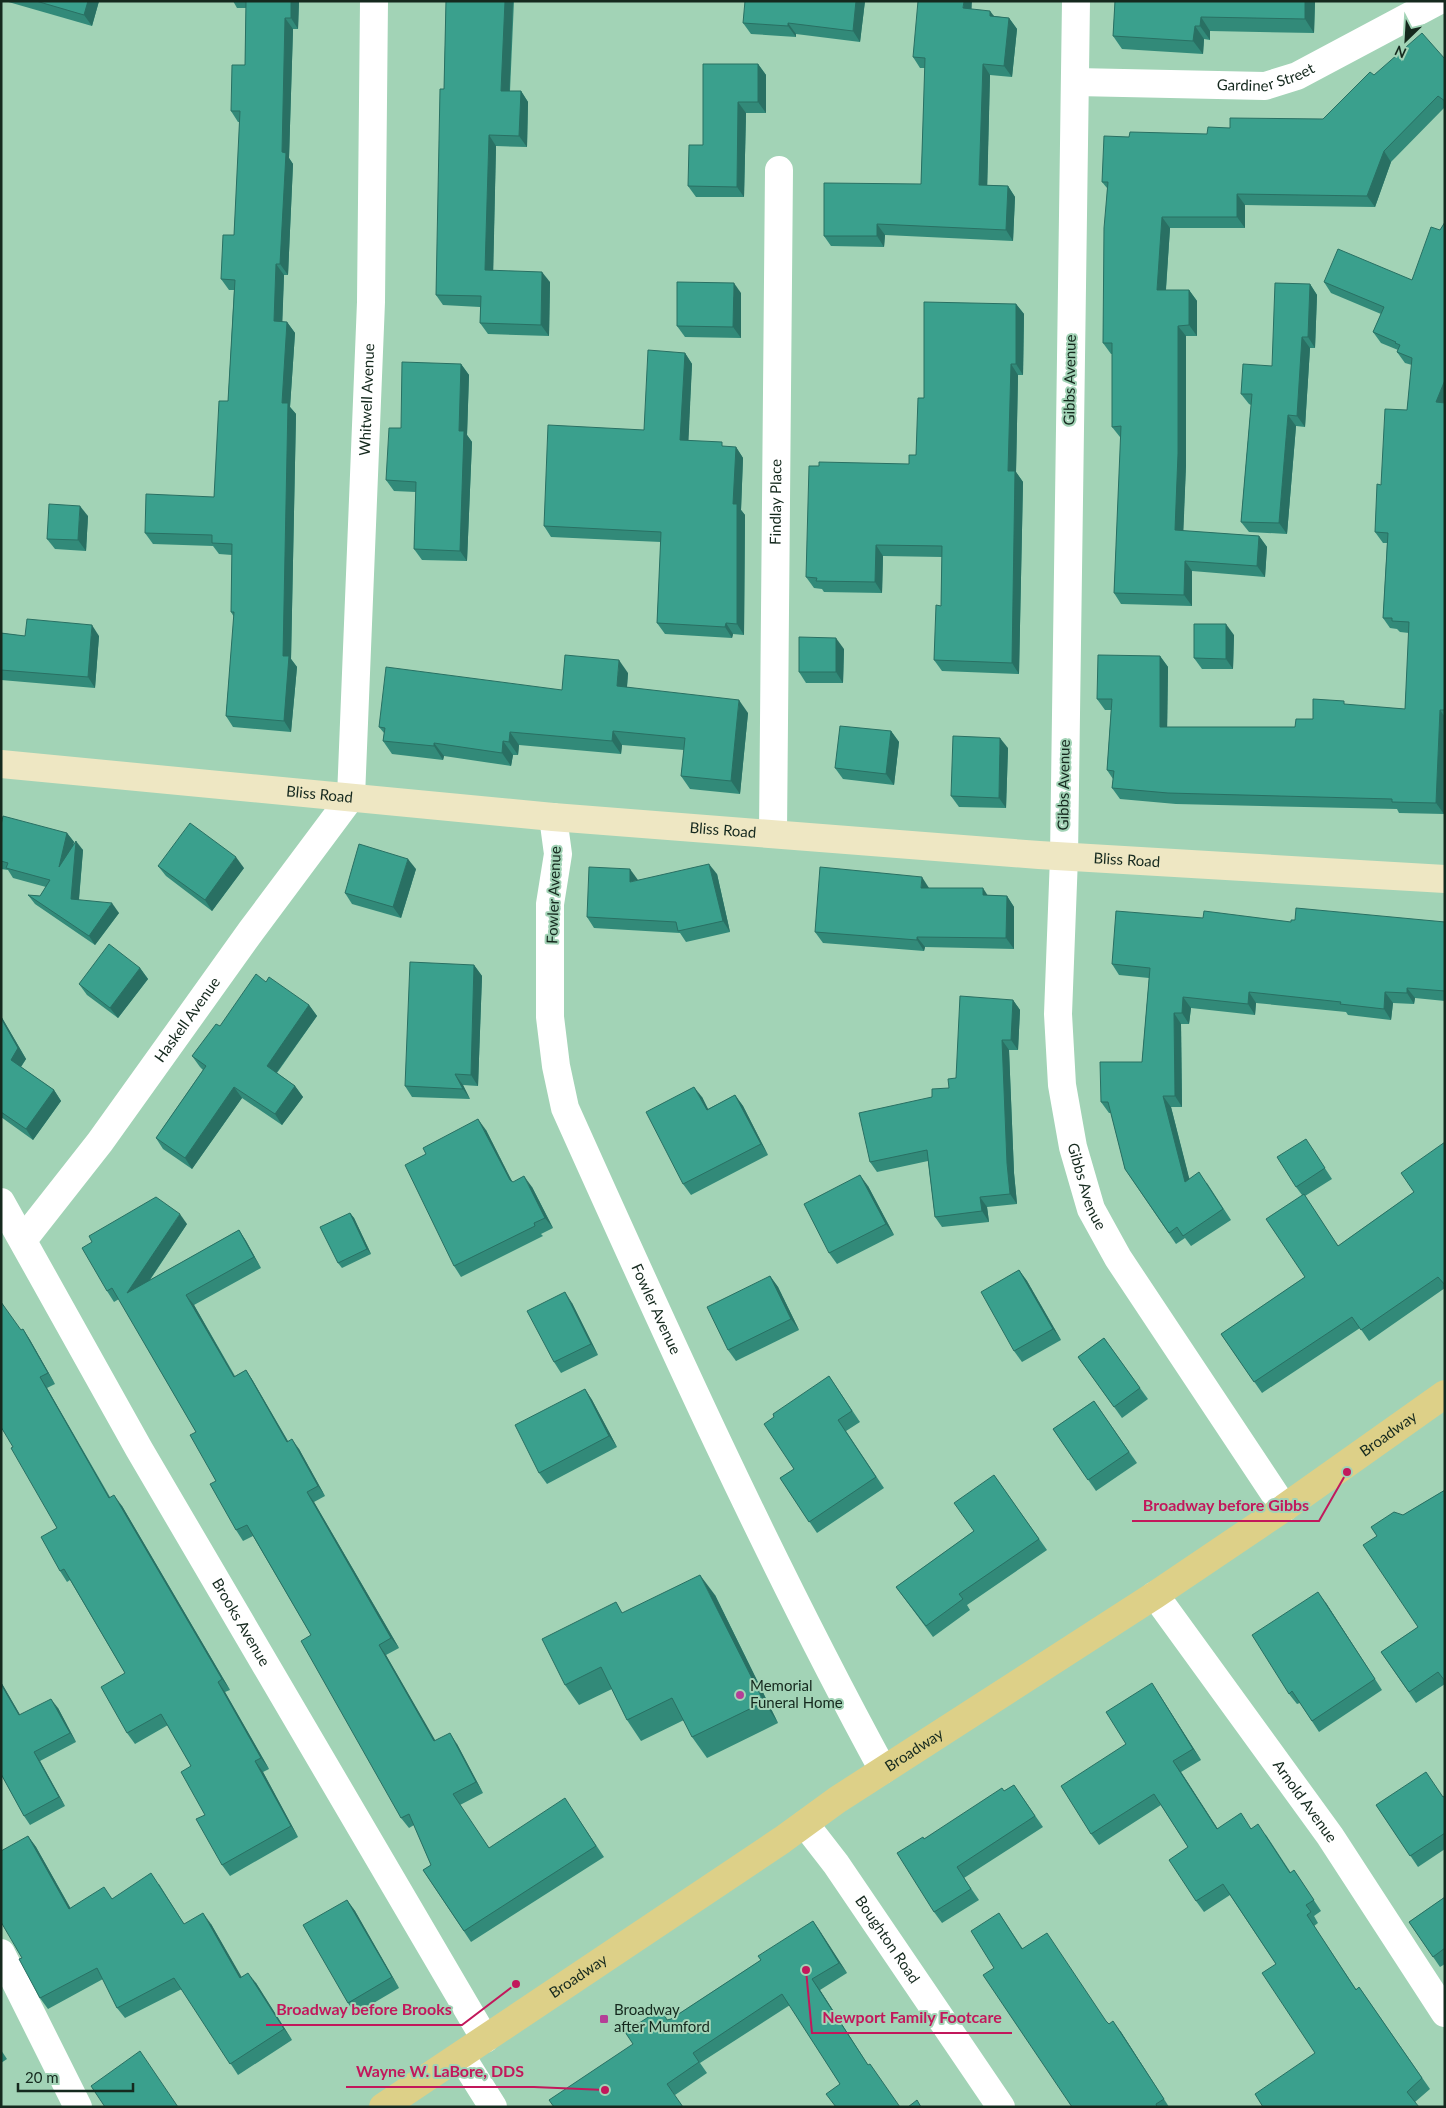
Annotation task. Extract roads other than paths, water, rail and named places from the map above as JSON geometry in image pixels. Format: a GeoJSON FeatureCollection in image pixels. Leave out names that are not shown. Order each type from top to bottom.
{"type":"FeatureCollection","features":[{"type":"Feature","properties":{"kind":"main road","name":"Broadway"},"geometry":{"type":"LineString","coordinates":[[383,2107],[883,1770],[1156,1595],[1284,1508],[1445,1394]]}},
{"type":"Feature","properties":{"kind":"street","name":"Whitwell Avenue"},"geometry":{"type":"LineString","coordinates":[[351,797],[370,302],[374,1]]}},
{"type":"Feature","properties":{"kind":"street","name":"Gibbs Avenue"},"geometry":{"type":"LineString","coordinates":[[1076,1],[1064,857],[1058,1014],[1062,1085],[1074,1147],[1091,1209],[1118,1258],[1284,1508]]}},
{"type":"Feature","properties":{"kind":"street","name":"Gardiner Street"},"geometry":{"type":"LineString","coordinates":[[1076,82],[1265,86],[1297,76],[1438,1]]}},
{"type":"Feature","properties":{"kind":"street","name":"Findlay Place"},"geometry":{"type":"LineString","coordinates":[[773,833],[779,170]]}},
{"type":"Feature","properties":{"kind":"street","name":"Bliss Road"},"geometry":{"type":"LineString","coordinates":[[1,764],[553,816],[1064,857],[1445,880]]}},
{"type":"Feature","properties":{"kind":"street","name":"Haskell Avenue"},"geometry":{"type":"LineString","coordinates":[[23,1240],[100,1142],[251,931],[351,797]]}},
{"type":"Feature","properties":{"kind":"street","name":"Fowler Avenue"},"geometry":{"type":"LineString","coordinates":[[553,816],[558,854],[550,904],[550,1017],[556,1066],[565,1108],[739,1488],[842,1694],[883,1770]]}},
{"type":"Feature","properties":{"kind":"street","name":"Brooks Avenue"},"geometry":{"type":"LineString","coordinates":[[1,1202],[140,1449],[484,2040]]}},
{"type":"Feature","properties":{"kind":"street","name":"Arnold Avenue"},"geometry":{"type":"LineString","coordinates":[[1156,1595],[1330,1836],[1445,2013]]}},
{"type":"Feature","properties":{"kind":"street","name":"Boughton Road"},"geometry":{"type":"LineString","coordinates":[[805,1824],[836,1864],[1002,2107]]}},
{"type":"Feature","properties":{"kind":"street"},"geometry":{"type":"LineString","coordinates":[[1,1952],[78,2107]]}},
{"type":"Feature","properties":{"kind":"street"},"geometry":{"type":"LineString","coordinates":[[461,2056],[493,2107]]}},
{"type":"Feature","properties":{"kind":"place","name":"Broadway before Gibbs"},"geometry":{"type":"Point","coordinates":[1347,1472]}},
{"type":"Feature","properties":{"kind":"place","name":"Memorial Funeral Home"},"geometry":{"type":"Point","coordinates":[740,1695]}},
{"type":"Feature","properties":{"kind":"place","name":"Newport Family Footcare"},"geometry":{"type":"Point","coordinates":[806,1970]}},
{"type":"Feature","properties":{"kind":"place","name":"Broadway before Brooks"},"geometry":{"type":"Point","coordinates":[516,1984]}},
{"type":"Feature","properties":{"kind":"place","name":"Broadway after Mumford"},"geometry":{"type":"Point","coordinates":[604,2019]}},
{"type":"Feature","properties":{"kind":"place","name":"Wayne W. LaBore, DDS"},"geometry":{"type":"Point","coordinates":[605,2090]}}]}
